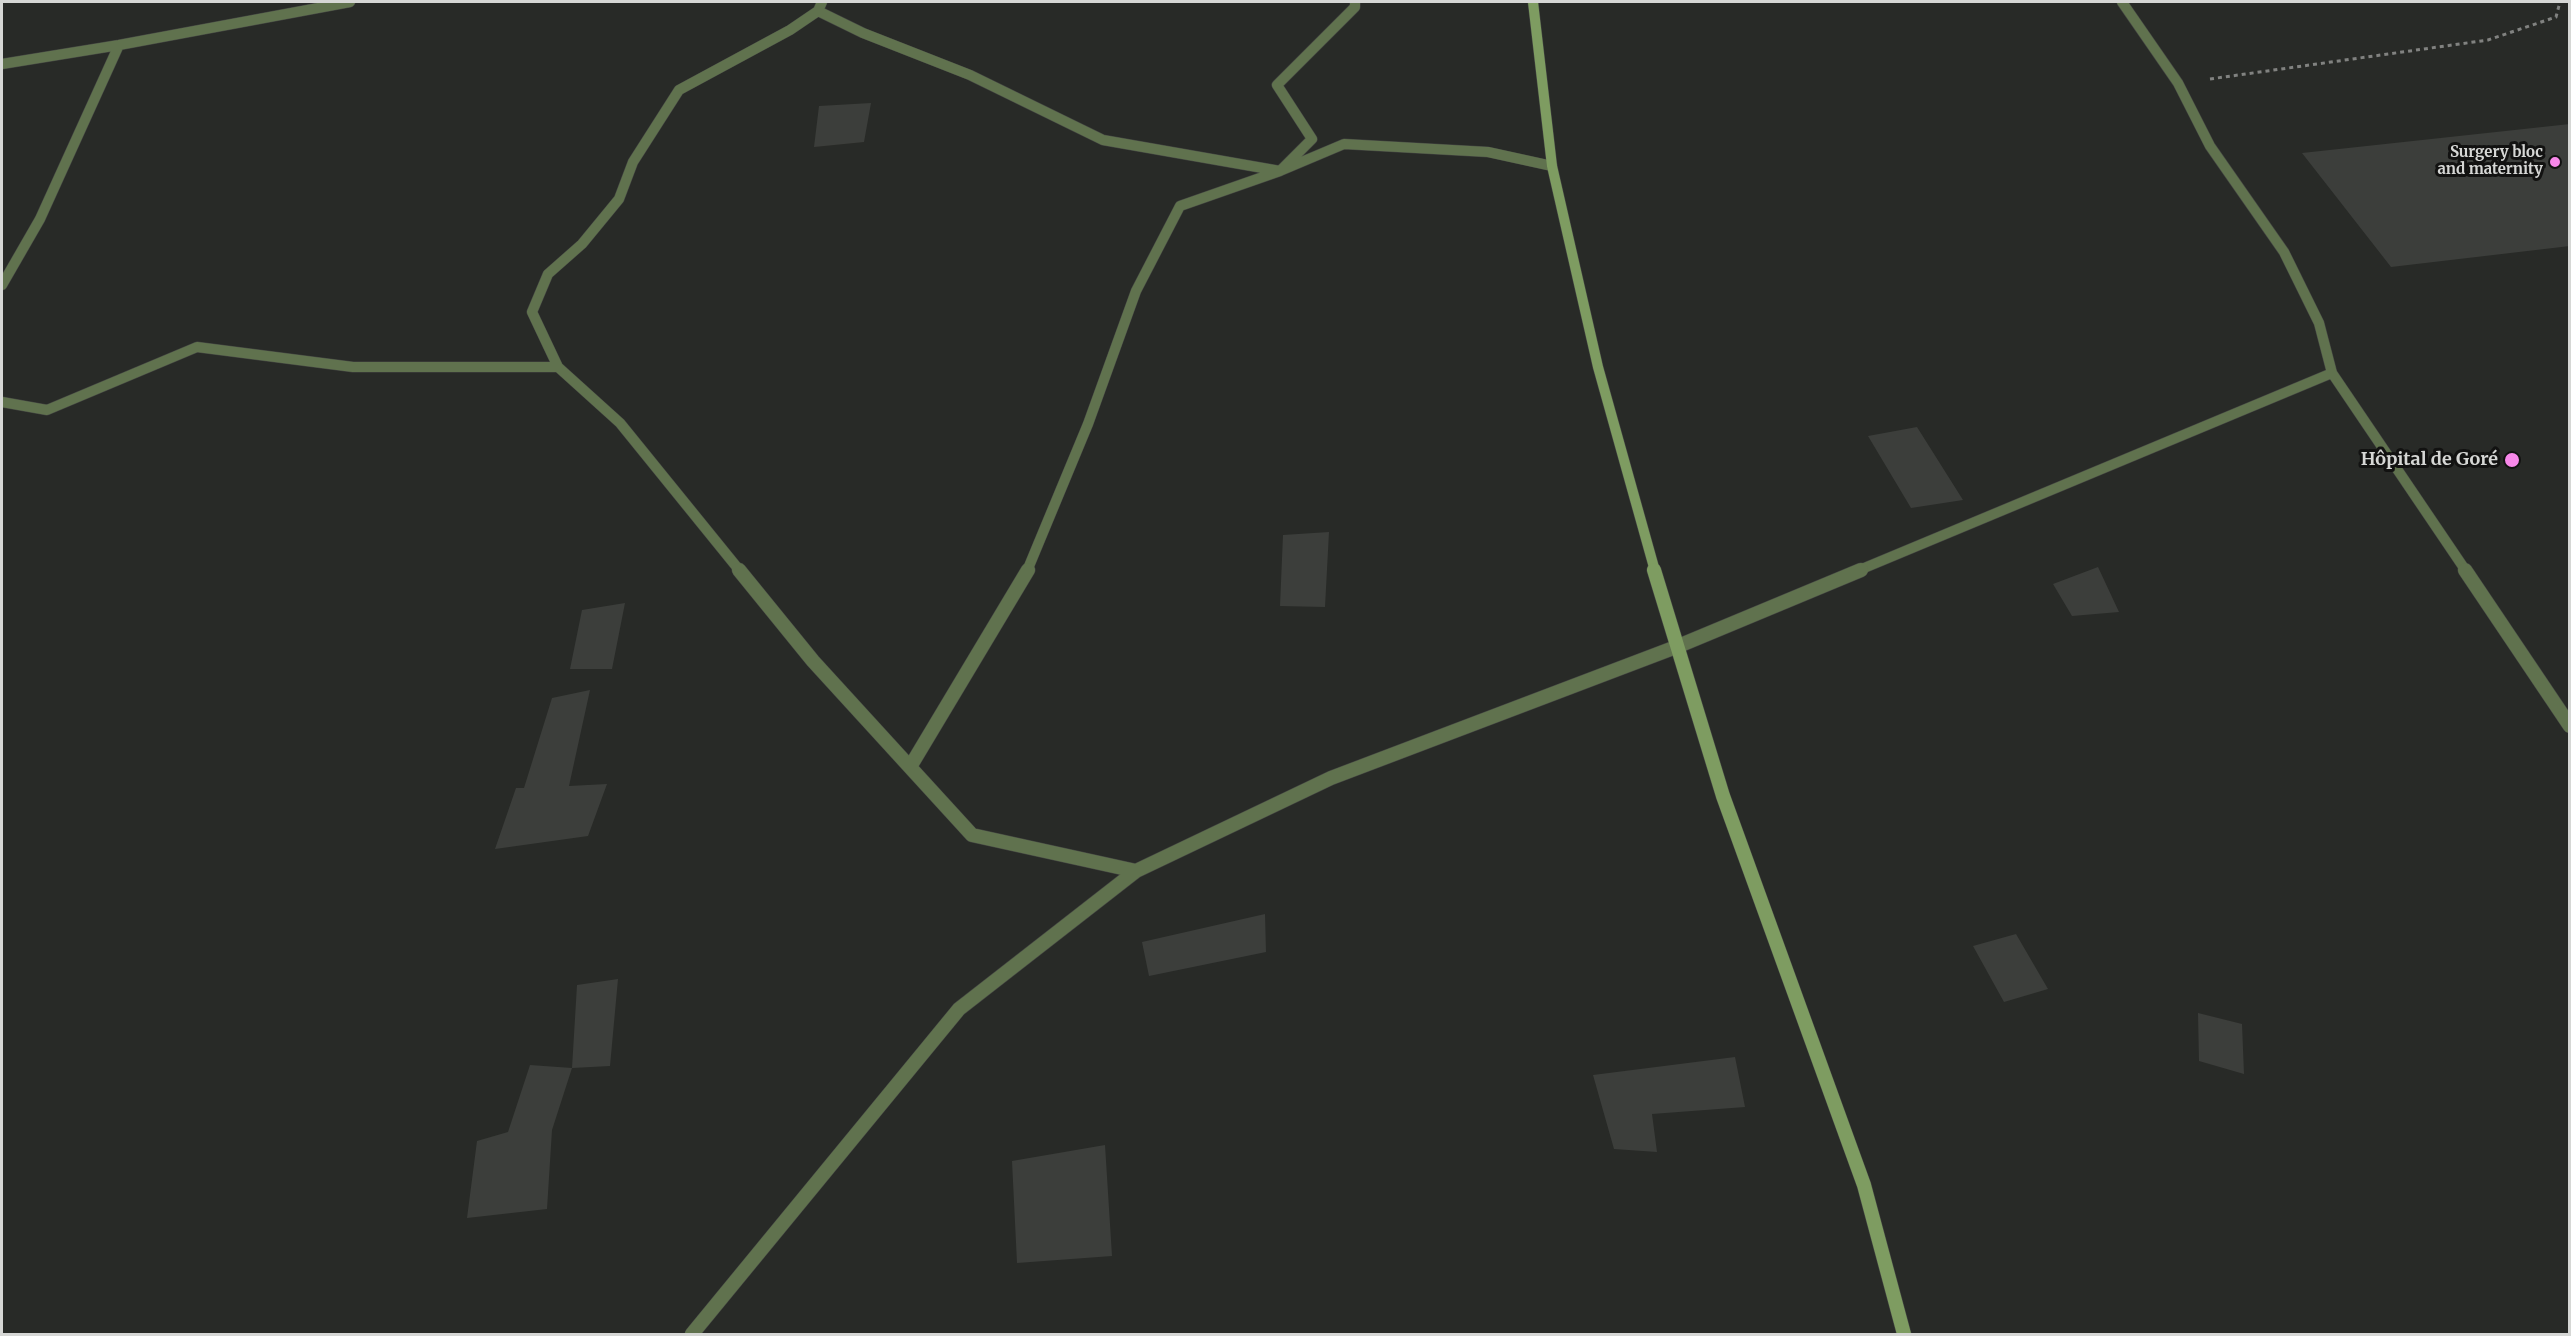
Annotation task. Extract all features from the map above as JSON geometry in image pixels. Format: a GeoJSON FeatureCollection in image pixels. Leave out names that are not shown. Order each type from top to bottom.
{"type":"FeatureCollection","features":[{"type":"Feature","properties":{"kind":"main road"},"geometry":{"type":"LineString","coordinates":[[1533,2],[1552,166],[1598,367],[1676,647],[1723,796],[1864,1185],[1904,1335]]}},
{"type":"Feature","properties":{"kind":"street"},"geometry":{"type":"LineString","coordinates":[[2,63],[119,45],[350,2]]}},
{"type":"Feature","properties":{"kind":"street"},"geometry":{"type":"LineString","coordinates":[[1280,171],[1312,139],[1277,85],[1355,7],[1355,2]]}},
{"type":"Feature","properties":{"kind":"street"},"geometry":{"type":"LineString","coordinates":[[2122,2],[2178,83],[2210,146],[2284,252],[2319,323],[2332,373],[2570,726]]}},
{"type":"Feature","properties":{"kind":"street"},"geometry":{"type":"LineString","coordinates":[[1136,871],[972,835],[813,661],[620,423],[558,368],[532,312],[548,274],[582,244],[619,199],[633,162],[679,90],[790,30],[820,6],[862,33],[970,75],[1102,140],[1280,171]]}},
{"type":"Feature","properties":{"kind":"street"},"geometry":{"type":"LineString","coordinates":[[2,285],[40,219],[119,45]]}},
{"type":"Feature","properties":{"kind":"street"},"geometry":{"type":"LineString","coordinates":[[910,767],[1033,561],[1088,424],[1137,291],[1180,206],[1280,171],[1344,144],[1488,152],[1552,166]]}},
{"type":"Feature","properties":{"kind":"street"},"geometry":{"type":"LineString","coordinates":[[2,402],[47,410],[197,347],[353,367],[558,368]]}},
{"type":"Feature","properties":{"kind":"street"},"geometry":{"type":"LineString","coordinates":[[692,1335],[958,1009],[1136,871],[1331,778],[1676,647],[2332,373]]}},
{"type":"Feature","properties":{"kind":"path"},"geometry":{"type":"LineString","coordinates":[[2178,83],[2488,39],[2556,17],[2560,2]]}},
{"type":"Feature","properties":{"kind":"building"},"geometry":{"type":"Polygon","coordinates":[[[871,103],[864,142],[814,147],[819,106],[871,103]]]}},
{"type":"Feature","properties":{"kind":"building"},"geometry":{"type":"Polygon","coordinates":[[[2570,124],[2570,246],[2391,267],[2302,153],[2570,124]]]}},
{"type":"Feature","properties":{"kind":"building"},"geometry":{"type":"Polygon","coordinates":[[[1917,427],[1963,500],[1911,508],[1868,436],[1917,427]]]}},
{"type":"Feature","properties":{"kind":"building"},"geometry":{"type":"Polygon","coordinates":[[[1329,532],[1325,607],[1280,606],[1283,535],[1329,532]]]}},
{"type":"Feature","properties":{"kind":"building"},"geometry":{"type":"Polygon","coordinates":[[[2098,567],[2119,612],[2072,616],[2053,584],[2098,567]]]}},
{"type":"Feature","properties":{"kind":"building"},"geometry":{"type":"Polygon","coordinates":[[[625,603],[612,669],[570,669],[582,610],[625,603]]]}},
{"type":"Feature","properties":{"kind":"building"},"geometry":{"type":"Polygon","coordinates":[[[590,690],[569,786],[607,784],[588,836],[495,849],[516,788],[524,788],[552,698],[590,690]]]}},
{"type":"Feature","properties":{"kind":"building"},"geometry":{"type":"Polygon","coordinates":[[[1265,914],[1266,952],[1149,976],[1142,942],[1265,914]]]}},
{"type":"Feature","properties":{"kind":"building"},"geometry":{"type":"Polygon","coordinates":[[[2016,934],[2048,989],[2004,1002],[1973,946],[2016,934]]]}},
{"type":"Feature","properties":{"kind":"building"},"geometry":{"type":"Polygon","coordinates":[[[618,979],[610,1066],[572,1068],[577,985],[618,979]]]}},
{"type":"Feature","properties":{"kind":"building"},"geometry":{"type":"Polygon","coordinates":[[[2198,1013],[2242,1024],[2244,1074],[2199,1061],[2198,1013]]]}},
{"type":"Feature","properties":{"kind":"building"},"geometry":{"type":"Polygon","coordinates":[[[1735,1057],[1745,1107],[1652,1114],[1657,1152],[1614,1149],[1593,1075],[1735,1057]]]}},
{"type":"Feature","properties":{"kind":"building"},"geometry":{"type":"Polygon","coordinates":[[[530,1065],[572,1068],[552,1130],[547,1209],[467,1218],[477,1141],[508,1132],[530,1065]]]}},
{"type":"Feature","properties":{"kind":"building"},"geometry":{"type":"Polygon","coordinates":[[[1105,1145],[1112,1256],[1017,1263],[1012,1161],[1105,1145]]]}},
{"type":"Feature","properties":{"kind":"place","name":"Surgery bloc and maternity"},"geometry":{"type":"Point","coordinates":[2555,162]}},
{"type":"Feature","properties":{"kind":"place","name":"Hôpital de Goré"},"geometry":{"type":"Point","coordinates":[2512,460]}}]}
